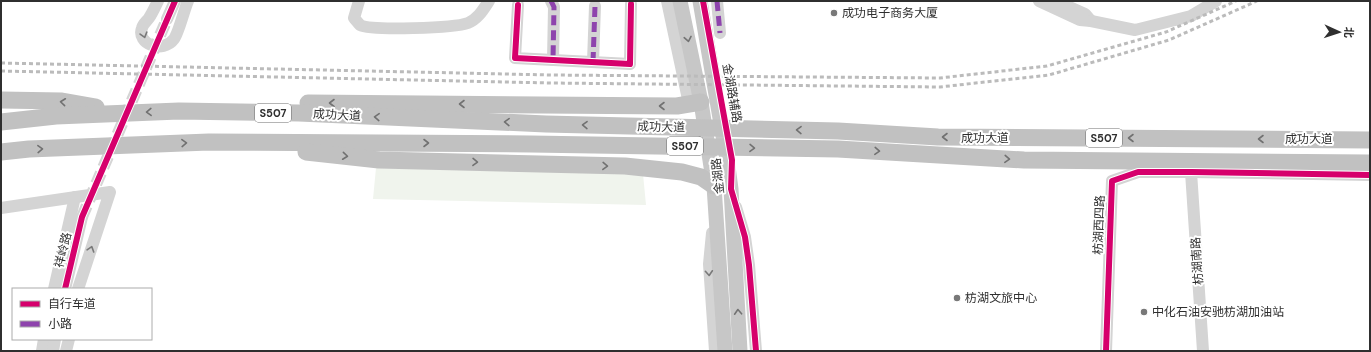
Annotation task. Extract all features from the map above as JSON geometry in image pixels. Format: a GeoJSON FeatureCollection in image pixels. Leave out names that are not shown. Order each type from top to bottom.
{"type":"FeatureCollection","features":[{"type":"Feature","properties":{"kind":"highway"},"geometry":{"type":"LineString","coordinates":[[1,100],[62,101],[130,112]]}},
{"type":"Feature","properties":{"kind":"highway"},"geometry":{"type":"LineString","coordinates":[[179,111],[308,103],[677,106],[695,103]]}},
{"type":"Feature","properties":{"kind":"highway","name":"成功大道"},"geometry":{"type":"LineString","coordinates":[[1,122],[56,116],[179,111],[299,113],[546,124],[838,131],[938,137],[1370,140]]}},
{"type":"Feature","properties":{"kind":"highway"},"geometry":{"type":"LineString","coordinates":[[1,117],[56,116]]}},
{"type":"Feature","properties":{"kind":"highway"},"geometry":{"type":"LineString","coordinates":[[209,142],[378,160],[625,166],[682,172],[701,177],[714,186]]}},
{"type":"Feature","properties":{"kind":"highway","name":"成功大道"},"geometry":{"type":"LineString","coordinates":[[1,152],[29,149],[209,142],[531,144],[838,149],[1024,160],[1370,163]]}},
{"type":"Feature","properties":{"kind":"main road","name":"金湖路"},"geometry":{"type":"LineString","coordinates":[[680,1],[695,103],[714,186],[725,351]]}},
{"type":"Feature","properties":{"kind":"main road","name":"金湖路"},"geometry":{"type":"LineString","coordinates":[[700,1],[717,95],[731,189],[740,351]]}},
{"type":"Feature","properties":{"kind":"street"},"geometry":{"type":"LineString","coordinates":[[158,1],[142,29],[142,35],[146,42],[152,46],[159,47],[167,45],[174,39],[188,1]]}},
{"type":"Feature","properties":{"kind":"street"},"geometry":{"type":"LineString","coordinates":[[167,19],[175,1]]}},
{"type":"Feature","properties":{"kind":"street"},"geometry":{"type":"LineString","coordinates":[[359,1],[354,18],[360,25],[376,28],[453,26],[468,23],[480,16],[489,1]]}},
{"type":"Feature","properties":{"kind":"street"},"geometry":{"type":"LineString","coordinates":[[551,1],[554,7],[553,60]]}},
{"type":"Feature","properties":{"kind":"street"},"geometry":{"type":"LineString","coordinates":[[667,1],[695,103]]}},
{"type":"Feature","properties":{"kind":"street","name":"金湖路辅路"},"geometry":{"type":"LineString","coordinates":[[703,1],[732,160],[731,189],[745,237],[756,351]]}},
{"type":"Feature","properties":{"kind":"street"},"geometry":{"type":"LineString","coordinates":[[717,1],[720,33]]}},
{"type":"Feature","properties":{"kind":"street"},"geometry":{"type":"LineString","coordinates":[[1039,1],[1085,19],[1135,30],[1191,16],[1216,1]]}},
{"type":"Feature","properties":{"kind":"street"},"geometry":{"type":"LineString","coordinates":[[1056,1],[1085,19]]}},
{"type":"Feature","properties":{"kind":"street"},"geometry":{"type":"LineString","coordinates":[[518,5],[515,58],[630,64],[631,4]]}},
{"type":"Feature","properties":{"kind":"street"},"geometry":{"type":"LineString","coordinates":[[593,62],[595,6]]}},
{"type":"Feature","properties":{"kind":"street","name":"枋湖西四路"},"geometry":{"type":"LineString","coordinates":[[1106,351],[1112,181],[1138,172],[1192,172]]}},
{"type":"Feature","properties":{"kind":"street"},"geometry":{"type":"LineString","coordinates":[[1192,172],[1370,175]]}},
{"type":"Feature","properties":{"kind":"street","name":"枋湖南路"},"geometry":{"type":"LineString","coordinates":[[1192,172],[1203,351]]}},
{"type":"Feature","properties":{"kind":"street"},"geometry":{"type":"LineString","coordinates":[[1,208],[110,192],[78,288]]}},
{"type":"Feature","properties":{"kind":"street"},"geometry":{"type":"LineString","coordinates":[[54,288],[75,197]]}},
{"type":"Feature","properties":{"kind":"street"},"geometry":{"type":"LineString","coordinates":[[715,206],[709,264],[715,351]]}},
{"type":"Feature","properties":{"kind":"street","name":"祥岭路"},"geometry":{"type":"LineString","coordinates":[[64,288],[82,217]]}},
{"type":"Feature","properties":{"kind":"street"},"geometry":{"type":"LineString","coordinates":[[42,351],[44,340]]}},
{"type":"Feature","properties":{"kind":"street"},"geometry":{"type":"LineString","coordinates":[[53,351],[55,340]]}},
{"type":"Feature","properties":{"kind":"street"},"geometry":{"type":"LineString","coordinates":[[66,351],[68,340]]}},
{"type":"Feature","properties":{"kind":"shaded area"},"geometry":{"type":"Polygon","coordinates":[[[376,168],[643,174],[646,205],[373,199],[376,168]]]}},
{"type":"Feature","properties":{"kind":"tunnel"},"geometry":{"type":"LineString","coordinates":[[82,217],[167,19]]}},
{"type":"Feature","properties":{"kind":"railway"},"geometry":{"type":"LineString","coordinates":[[1,63],[551,75],[940,78],[1047,66],[1166,32],[1236,1]]}},
{"type":"Feature","properties":{"kind":"railway"},"geometry":{"type":"LineString","coordinates":[[1,71],[551,83],[940,87],[1049,75],[1169,40],[1257,1]]}},
{"type":"Feature","properties":{"kind":"marked path"},"geometry":{"type":"LineString","coordinates":[[551,1],[554,7],[553,60]]}},
{"type":"Feature","properties":{"kind":"marked path"},"geometry":{"type":"LineString","coordinates":[[717,1],[720,33]]}},
{"type":"Feature","properties":{"kind":"marked path"},"geometry":{"type":"LineString","coordinates":[[593,62],[595,6]]}},
{"type":"Feature","properties":{"kind":"cycle path"},"geometry":{"type":"LineString","coordinates":[[65,288],[82,217],[175,1]]}},
{"type":"Feature","properties":{"kind":"cycle path"},"geometry":{"type":"LineString","coordinates":[[703,1],[732,160],[731,189],[745,237],[749,265],[756,351]]}},
{"type":"Feature","properties":{"kind":"cycle path"},"geometry":{"type":"LineString","coordinates":[[518,5],[515,58],[630,64],[631,4]]}},
{"type":"Feature","properties":{"kind":"cycle path"},"geometry":{"type":"LineString","coordinates":[[1106,351],[1112,181],[1138,172],[1370,175]]}},
{"type":"Feature","properties":{"kind":"place","name":"成功电子商务大厦"},"geometry":{"type":"Point","coordinates":[834,13]}},
{"type":"Feature","properties":{"kind":"place","name":"枋湖文旅中心"},"geometry":{"type":"Point","coordinates":[957,298]}},
{"type":"Feature","properties":{"kind":"place","name":"中化石油安驰枋湖加油站"},"geometry":{"type":"Point","coordinates":[1144,312]}}]}
